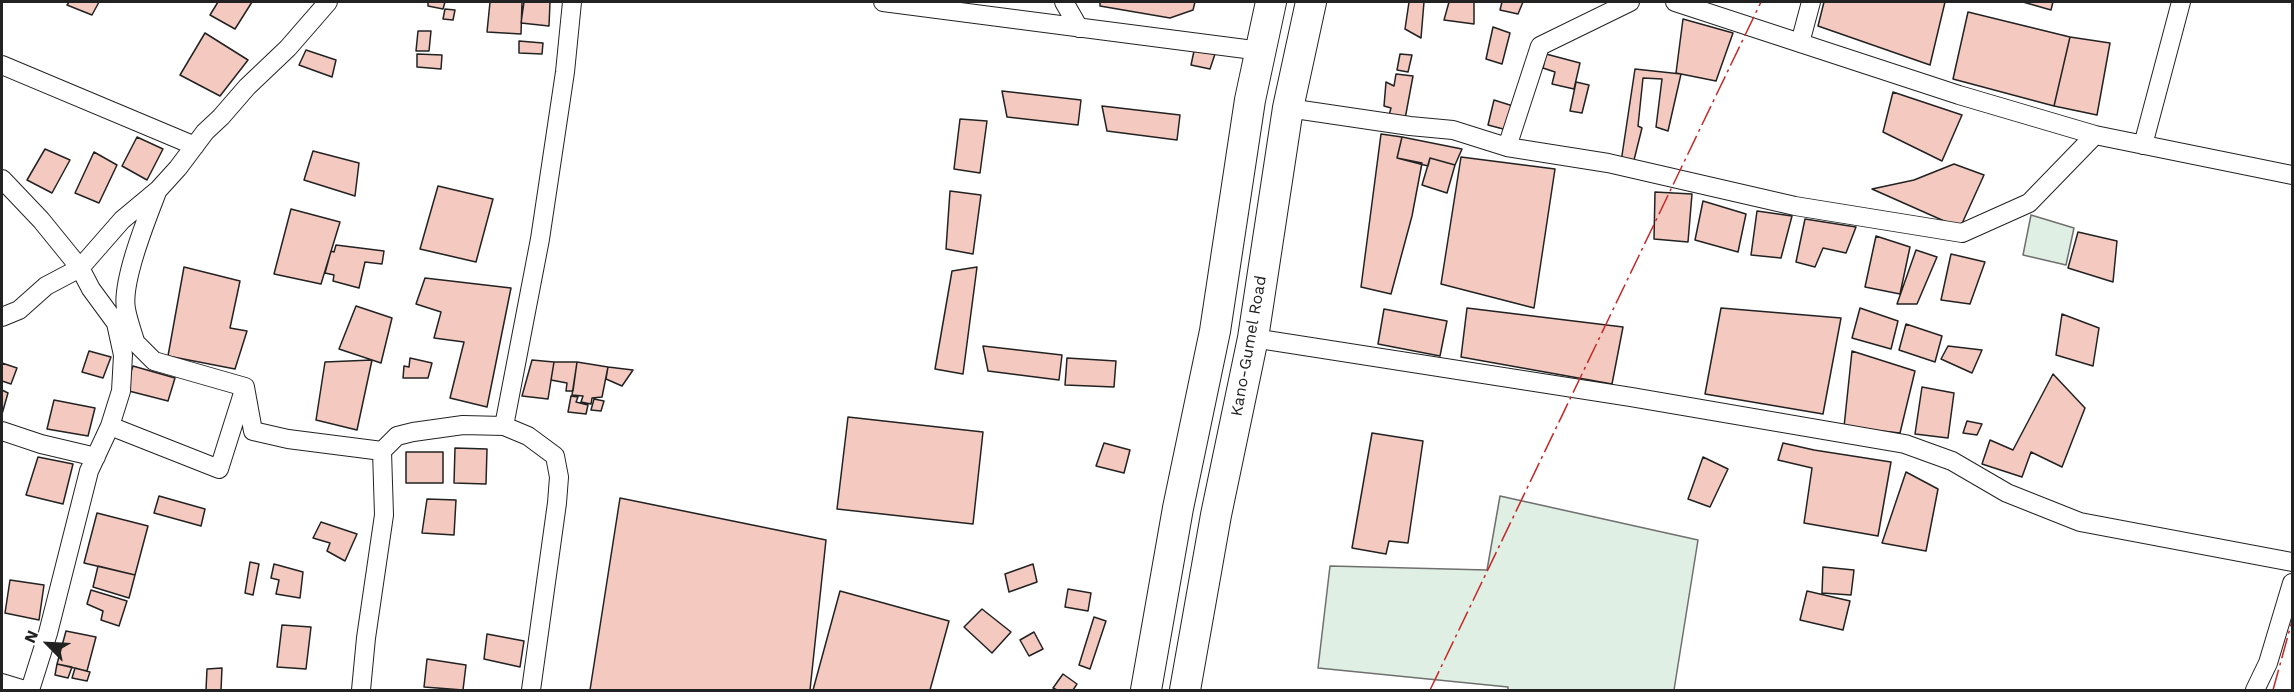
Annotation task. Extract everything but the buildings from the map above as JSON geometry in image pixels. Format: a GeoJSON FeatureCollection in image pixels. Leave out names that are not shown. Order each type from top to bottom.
{"type":"FeatureCollection","features":[{"type":"Feature","properties":{"kind":"main road"},"geometry":{"type":"LineString","coordinates":[[1146,690],[1178,508],[1215,331],[1250,100],[1271,2]]}},
{"type":"Feature","properties":{"kind":"main road","name":"Kano-Gumel Road"},"geometry":{"type":"LineString","coordinates":[[1185,690],[1216,515],[1253,338],[1288,108],[1311,2]]}},
{"type":"Feature","properties":{"kind":"street"},"geometry":{"type":"LineString","coordinates":[[2,317],[20,310],[46,286],[80,268],[122,220],[158,190],[247,87],[288,48],[328,2]]}},
{"type":"Feature","properties":{"kind":"street"},"geometry":{"type":"LineString","coordinates":[[504,426],[540,239],[565,72],[572,2]]}},
{"type":"Feature","properties":{"kind":"street"},"geometry":{"type":"LineString","coordinates":[[883,2],[1261,51]]}},
{"type":"Feature","properties":{"kind":"street"},"geometry":{"type":"LineString","coordinates":[[1064,2],[1079,28]]}},
{"type":"Feature","properties":{"kind":"street"},"geometry":{"type":"LineString","coordinates":[[1507,147],[1540,46],[1630,2]]}},
{"type":"Feature","properties":{"kind":"street"},"geometry":{"type":"LineString","coordinates":[[1675,2],[1959,95],[2095,135],[2292,175]]}},
{"type":"Feature","properties":{"kind":"street"},"geometry":{"type":"LineString","coordinates":[[1800,43],[1811,2]]}},
{"type":"Feature","properties":{"kind":"street"},"geometry":{"type":"LineString","coordinates":[[2143,144],[2181,2]]}},
{"type":"Feature","properties":{"kind":"street"},"geometry":{"type":"LineString","coordinates":[[2,65],[195,146]]}},
{"type":"Feature","properties":{"kind":"street"},"geometry":{"type":"LineString","coordinates":[[1288,108],[1410,126],[1454,130],[1507,147],[1608,164],[1795,206],[1962,233],[2029,203],[2095,135]]}},
{"type":"Feature","properties":{"kind":"street"},"geometry":{"type":"LineString","coordinates":[[2,179],[41,220],[80,268],[91,289],[116,323],[154,361],[245,387]]}},
{"type":"Feature","properties":{"kind":"street"},"geometry":{"type":"LineString","coordinates":[[135,342],[125,307],[128,282],[140,235],[158,190]]}},
{"type":"Feature","properties":{"kind":"street"},"geometry":{"type":"LineString","coordinates":[[30,690],[48,633],[89,471],[110,426],[121,391],[123,355],[116,323]]}},
{"type":"Feature","properties":{"kind":"street"},"geometry":{"type":"LineString","coordinates":[[1253,338],[1619,395],[1905,444],[1952,461],[2007,493],[2080,522],[2292,562]]}},
{"type":"Feature","properties":{"kind":"street"},"geometry":{"type":"LineString","coordinates":[[245,387],[253,431],[288,439],[382,451]]}},
{"type":"Feature","properties":{"kind":"street"},"geometry":{"type":"LineString","coordinates":[[110,426],[219,469],[245,387]]}},
{"type":"Feature","properties":{"kind":"street"},"geometry":{"type":"LineString","coordinates":[[361,690],[366,638],[384,515],[382,451],[397,436],[463,425],[504,426],[528,436],[555,456],[559,477],[554,531],[531,690]]}},
{"type":"Feature","properties":{"kind":"street"},"geometry":{"type":"LineString","coordinates":[[2,431],[41,444],[96,457]]}},
{"type":"Feature","properties":{"kind":"street"},"geometry":{"type":"LineString","coordinates":[[2255,690],[2268,663],[2292,583]]}},
{"type":"Feature","properties":{"kind":"street"},"geometry":{"type":"LineString","coordinates":[[2,683],[25,690]]}},
{"type":"Feature","properties":{"kind":"green space"},"geometry":{"type":"Polygon","coordinates":[[[2031,215],[2074,228],[2066,265],[2023,255],[2031,215]]]}},
{"type":"Feature","properties":{"kind":"green space"},"geometry":{"type":"Polygon","coordinates":[[[1500,496],[1698,540],[1674,690],[1508,690],[1508,687],[1318,668],[1330,566],[1487,570],[1500,496]]]}},
{"type":"Feature","properties":{"kind":"power"},"geometry":{"type":"LineString","coordinates":[[1430,690],[1761,2]]}},
{"type":"Feature","properties":{"kind":"power"},"geometry":{"type":"LineString","coordinates":[[2273,690],[2292,621]]}}]}
